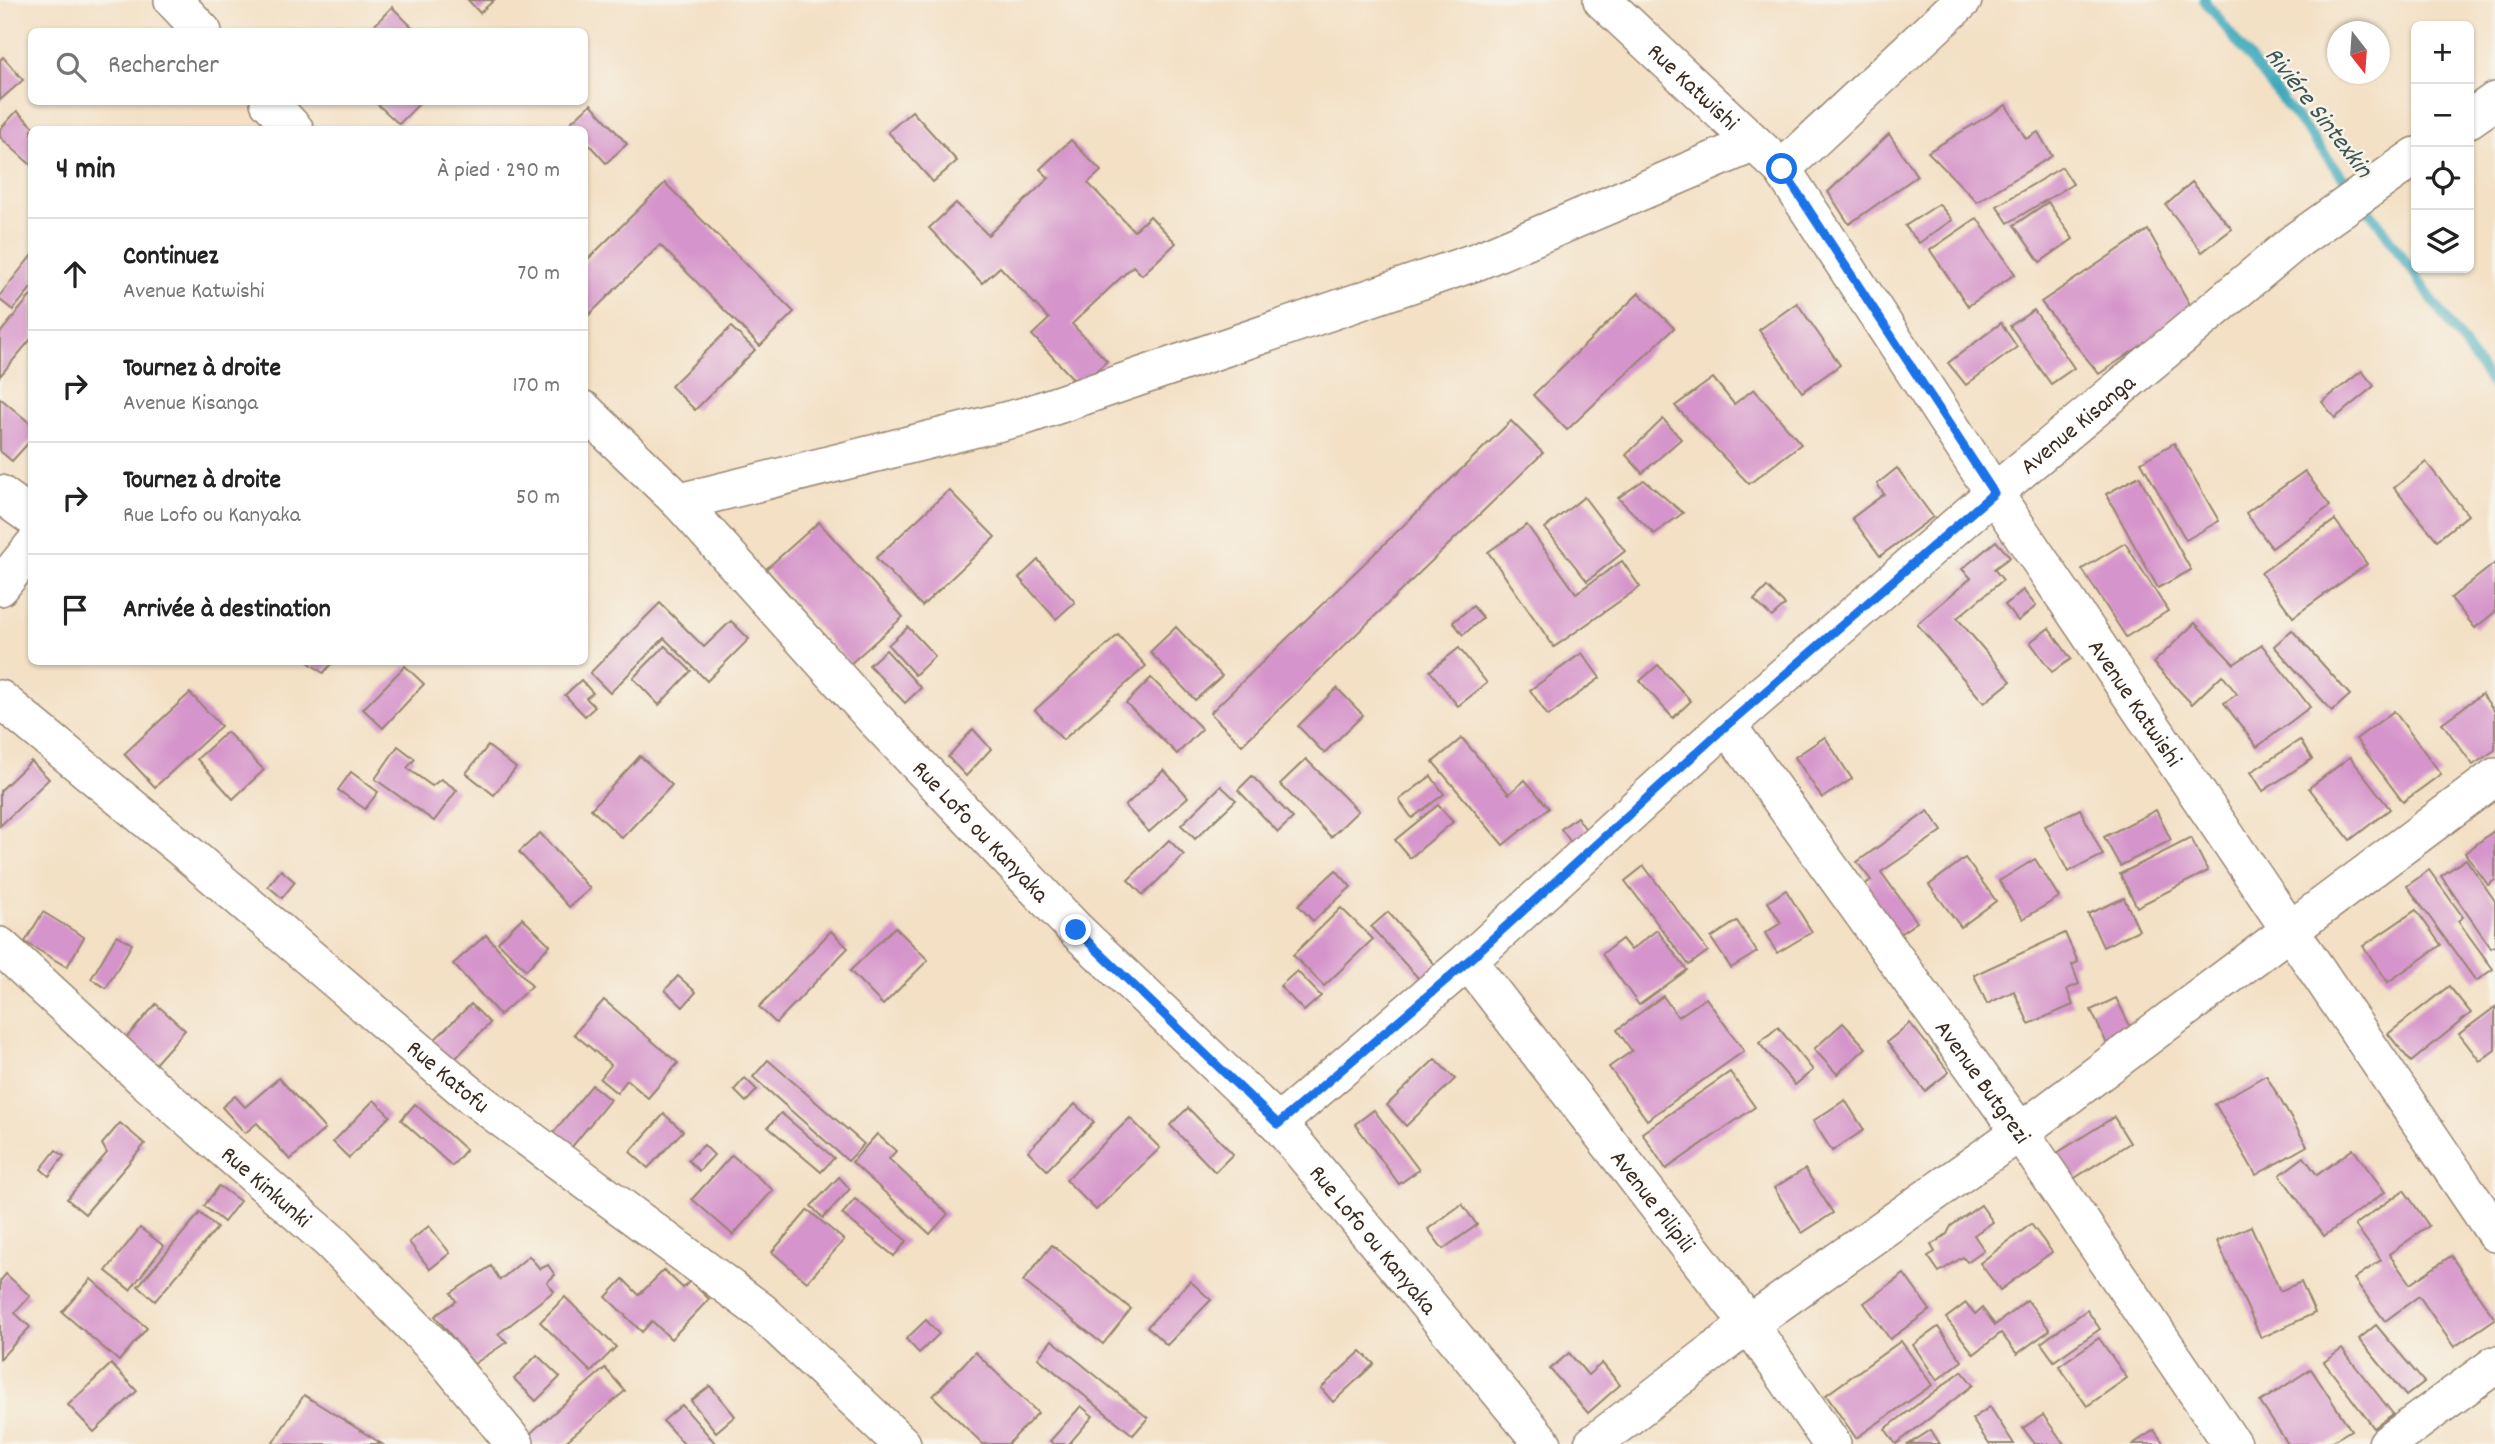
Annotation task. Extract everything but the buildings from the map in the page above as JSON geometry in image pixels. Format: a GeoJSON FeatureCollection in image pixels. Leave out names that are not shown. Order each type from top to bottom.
{"type":"FeatureCollection","features":[{"type":"Feature","properties":{"kind":"street"},"geometry":{"type":"LineString","coordinates":[[173,0],[199,28]]}},
{"type":"Feature","properties":{"kind":"street","name":"Rue Katwishi"},"geometry":{"type":"LineString","coordinates":[[1602,0],[1782,169]]}},
{"type":"Feature","properties":{"kind":"street"},"geometry":{"type":"LineString","coordinates":[[1782,169],[1963,0]]}},
{"type":"Feature","properties":{"kind":"street"},"geometry":{"type":"LineString","coordinates":[[2474,115],[2495,100]]}},
{"type":"Feature","properties":{"kind":"street"},"geometry":{"type":"LineString","coordinates":[[272,105],[291,126]]}},
{"type":"Feature","properties":{"kind":"street"},"geometry":{"type":"LineString","coordinates":[[680,502],[1025,416],[1478,261],[1754,143]]}},
{"type":"Feature","properties":{"kind":"street","name":"Avenue Kisanga"},"geometry":{"type":"LineString","coordinates":[[1278,1124],[1468,961],[1727,725],[1994,493],[2297,240],[2411,160]]}},
{"type":"Feature","properties":{"kind":"street","name":"Avenue Katwishi"},"geometry":{"type":"LineString","coordinates":[[1782,169],[1994,493],[2495,1233]]}},
{"type":"Feature","properties":{"kind":"street","name":"Rue Lofo ou Kanyaka"},"geometry":{"type":"LineString","coordinates":[[588,414],[680,502],[871,715],[1076,930],[1278,1124],[1543,1444]]}},
{"type":"Feature","properties":{"kind":"street"},"geometry":{"type":"LineString","coordinates":[[0,494],[28,514]]}},
{"type":"Feature","properties":{"kind":"street"},"geometry":{"type":"LineString","coordinates":[[0,587],[28,552]]}},
{"type":"Feature","properties":{"kind":"street","name":"Rue Katofu"},"geometry":{"type":"LineString","coordinates":[[0,699],[180,847],[473,1097],[761,1311],[902,1444]]}},
{"type":"Feature","properties":{"kind":"street","name":"Avenue Butgrezi"},"geometry":{"type":"LineString","coordinates":[[1727,725],[2020,1132],[2232,1444]]}},
{"type":"Feature","properties":{"kind":"street"},"geometry":{"type":"LineString","coordinates":[[1593,1444],[1749,1324],[2020,1132],[2495,777]]}},
{"type":"Feature","properties":{"kind":"street","name":"Rue Kinkunki"},"geometry":{"type":"LineString","coordinates":[[0,946],[145,1080],[331,1242],[440,1353],[515,1444]]}},
{"type":"Feature","properties":{"kind":"street","name":"Avenue Pilipili"},"geometry":{"type":"LineString","coordinates":[[1468,961],[1749,1324],[1832,1444]]}},
{"type":"Feature","properties":{"kind":"street"},"geometry":{"type":"LineString","coordinates":[[2387,1444],[2495,1366]]}},
{"type":"Feature","properties":{"kind":"waterway","name":"Riviére Sintexkin"},"geometry":{"type":"LineString","coordinates":[[2204,0],[2377,221],[2495,389]]}},
{"type":"Feature","properties":{"kind":"route"},"geometry":{"type":"LineString","coordinates":[[1076,930],[1278,1124],[1468,961],[1727,725],[1994,493],[1782,169]]}}]}
